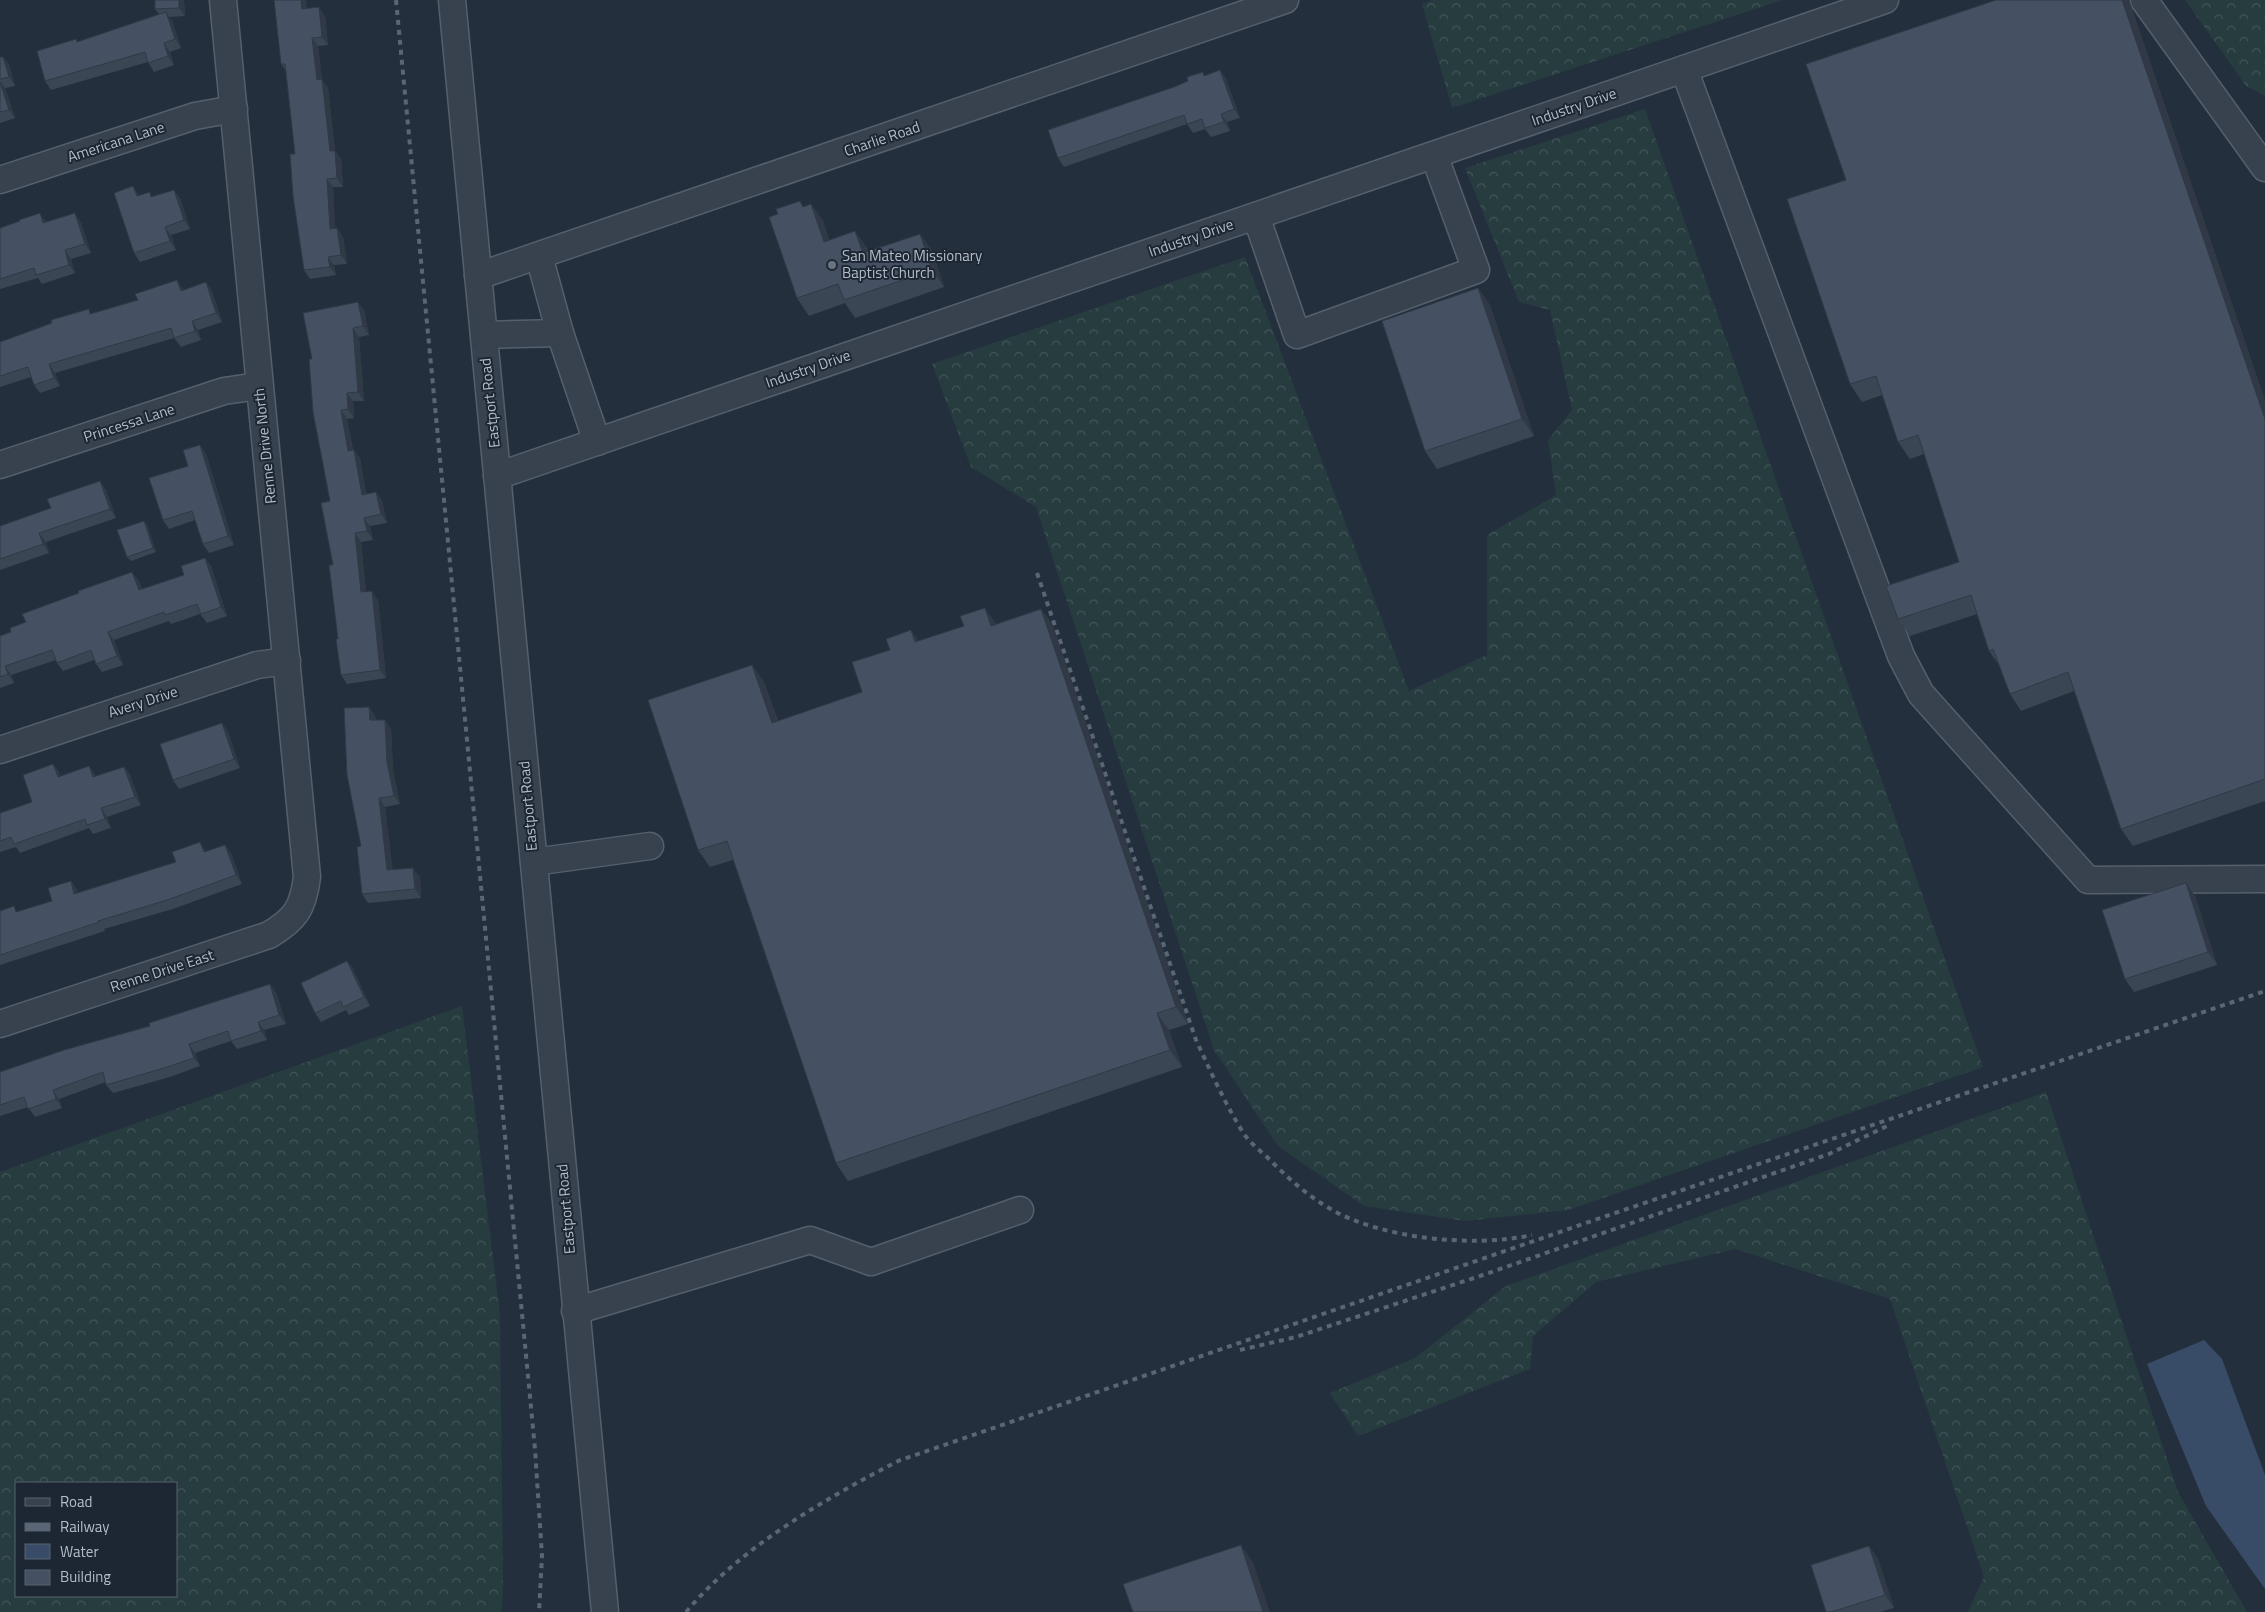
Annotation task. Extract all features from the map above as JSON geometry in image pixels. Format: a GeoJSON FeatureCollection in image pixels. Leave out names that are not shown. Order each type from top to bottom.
{"type":"FeatureCollection","features":[{"type":"Feature","properties":{"kind":"street","name":"Renne Drive North"},"geometry":{"type":"LineString","coordinates":[[223,0],[307,876],[305,893]]}},
{"type":"Feature","properties":{"kind":"street","name":"Eastport Road"},"geometry":{"type":"LineString","coordinates":[[452,0],[605,1612]]}},
{"type":"Feature","properties":{"kind":"street","name":"Charlie Road"},"geometry":{"type":"LineString","coordinates":[[478,276],[1285,0]]}},
{"type":"Feature","properties":{"kind":"street","name":"Industry Drive"},"geometry":{"type":"LineString","coordinates":[[497,476],[1885,0]]}},
{"type":"Feature","properties":{"kind":"street"},"geometry":{"type":"LineString","coordinates":[[2144,0],[2265,168]]}},
{"type":"Feature","properties":{"kind":"street"},"geometry":{"type":"LineString","coordinates":[[1684,69],[1901,656],[1921,694],[2088,880],[2265,879]]}},
{"type":"Feature","properties":{"kind":"street","name":"Americana Lane"},"geometry":{"type":"LineString","coordinates":[[0,180],[195,116],[234,110]]}},
{"type":"Feature","properties":{"kind":"street"},"geometry":{"type":"LineString","coordinates":[[1256,216],[1297,335],[1476,270],[1434,155]]}},
{"type":"Feature","properties":{"kind":"street"},"geometry":{"type":"LineString","coordinates":[[538,256],[560,333],[597,442]]}},
{"type":"Feature","properties":{"kind":"street"},"geometry":{"type":"LineString","coordinates":[[484,335],[560,333]]}},
{"type":"Feature","properties":{"kind":"street","name":"Princessa Lane"},"geometry":{"type":"LineString","coordinates":[[0,465],[224,391],[260,386]]}},
{"type":"Feature","properties":{"kind":"street","name":"Avery Drive"},"geometry":{"type":"LineString","coordinates":[[0,750],[257,665],[287,661]]}},
{"type":"Feature","properties":{"kind":"street"},"geometry":{"type":"LineString","coordinates":[[534,862],[650,846]]}},
{"type":"Feature","properties":{"kind":"street","name":"Renne Drive East"},"geometry":{"type":"LineString","coordinates":[[0,1024],[269,935],[288,924],[300,908],[305,893]]}},
{"type":"Feature","properties":{"kind":"street"},"geometry":{"type":"LineString","coordinates":[[575,1311],[810,1240],[871,1262],[1020,1210]]}},
{"type":"Feature","properties":{"kind":"green space"},"geometry":{"type":"Polygon","coordinates":[[[1433,0],[1782,0],[1452,108],[1422,4],[1433,0]]]}},
{"type":"Feature","properties":{"kind":"green space"},"geometry":{"type":"Polygon","coordinates":[[[2185,0],[2265,0],[2265,96],[2246,86],[2185,0]]]}},
{"type":"Feature","properties":{"kind":"green space"},"geometry":{"type":"Polygon","coordinates":[[[1645,109],[1983,1067],[1568,1210],[1465,1221],[1364,1206],[1278,1146],[1214,1050],[1036,507],[971,467],[932,364],[1245,257],[1409,691],[1487,655],[1487,535],[1556,495],[1548,440],[1572,410],[1550,310],[1519,302],[1465,168],[1645,109]]]}},
{"type":"Feature","properties":{"kind":"green space"},"geometry":{"type":"Polygon","coordinates":[[[462,1006],[500,1315],[503,1592],[501,1612],[0,1612],[0,1172],[462,1006]]]}},
{"type":"Feature","properties":{"kind":"green space"},"geometry":{"type":"Polygon","coordinates":[[[2046,1092],[2178,1492],[2247,1612],[1968,1612],[1984,1577],[1890,1299],[1735,1249],[1596,1282],[1533,1336],[1530,1369],[1358,1436],[1330,1393],[1415,1358],[1506,1286],[2046,1092]]]}},
{"type":"Feature","properties":{"kind":"water"},"geometry":{"type":"Polygon","coordinates":[[[2204,1340],[2222,1359],[2265,1475],[2265,1589],[2206,1506],[2147,1364],[2204,1340]]]}},
{"type":"Feature","properties":{"kind":"building"},"geometry":{"type":"Polygon","coordinates":[[[155,0],[179,0],[179,8],[155,9],[155,0]]]}},
{"type":"Feature","properties":{"kind":"building"},"geometry":{"type":"Polygon","coordinates":[[[274,0],[301,0],[302,9],[319,7],[322,37],[312,38],[317,80],[322,79],[330,151],[335,151],[337,178],[327,179],[330,229],[337,228],[341,255],[328,257],[330,267],[304,270],[293,196],[290,154],[295,154],[285,64],[281,64],[274,0]]]}},
{"type":"Feature","properties":{"kind":"building"},"geometry":{"type":"Polygon","coordinates":[[[1996,0],[2122,0],[2265,419],[2265,779],[2121,829],[2068,672],[2010,694],[1993,649],[1989,651],[1971,595],[1898,619],[1886,586],[1959,562],[1918,435],[1898,442],[1876,376],[1850,384],[1787,199],[1846,180],[1806,64],[1996,0]]]}},
{"type":"Feature","properties":{"kind":"building"},"geometry":{"type":"Polygon","coordinates":[[[166,12],[175,39],[164,43],[168,56],[148,63],[145,52],[45,81],[37,51],[76,39],[77,42],[166,12]]]}},
{"type":"Feature","properties":{"kind":"building"},"geometry":{"type":"Polygon","coordinates":[[[0,57],[3,57],[9,77],[0,79],[0,57]]]}},
{"type":"Feature","properties":{"kind":"building"},"geometry":{"type":"Polygon","coordinates":[[[1220,70],[1234,109],[1221,114],[1224,122],[1205,128],[1202,119],[1187,124],[1184,115],[1058,158],[1048,130],[1174,87],[1188,81],[1187,77],[1203,72],[1204,76],[1220,70]]]}},
{"type":"Feature","properties":{"kind":"building"},"geometry":{"type":"Polygon","coordinates":[[[0,82],[9,110],[0,112],[0,82]]]}},
{"type":"Feature","properties":{"kind":"building"},"geometry":{"type":"Polygon","coordinates":[[[133,186],[137,196],[150,192],[151,197],[174,190],[184,220],[165,227],[170,241],[134,253],[114,193],[133,186]]]}},
{"type":"Feature","properties":{"kind":"building","name":"San Mateo Missionary Baptist Church"},"geometry":{"type":"Polygon","coordinates":[[[800,201],[803,207],[811,204],[824,242],[855,231],[863,253],[920,234],[932,270],[844,300],[838,284],[797,298],[769,217],[778,214],[776,209],[800,201]]]}},
{"type":"Feature","properties":{"kind":"building"},"geometry":{"type":"Polygon","coordinates":[[[40,213],[43,223],[75,213],[85,244],[65,250],[69,265],[36,275],[34,268],[0,279],[0,228],[40,213]]]}},
{"type":"Feature","properties":{"kind":"building"},"geometry":{"type":"Polygon","coordinates":[[[177,280],[181,291],[206,282],[216,313],[192,321],[195,331],[174,338],[171,328],[49,364],[54,378],[34,385],[28,367],[0,376],[0,342],[52,323],[51,320],[89,309],[90,314],[138,300],[135,294],[177,280]]]}},
{"type":"Feature","properties":{"kind":"building"},"geometry":{"type":"Polygon","coordinates":[[[1478,288],[1522,419],[1425,451],[1382,321],[1478,288]]]}},
{"type":"Feature","properties":{"kind":"building"},"geometry":{"type":"Polygon","coordinates":[[[358,302],[363,326],[353,328],[358,392],[347,393],[348,409],[341,410],[348,451],[354,450],[362,495],[376,492],[381,514],[364,518],[367,531],[355,533],[361,592],[372,591],[380,670],[341,675],[329,565],[333,565],[321,503],[330,501],[313,412],[309,359],[312,359],[303,313],[358,302]]]}},
{"type":"Feature","properties":{"kind":"building"},"geometry":{"type":"Polygon","coordinates":[[[200,445],[228,536],[203,544],[192,511],[163,520],[149,478],[188,466],[183,450],[200,445]]]}},
{"type":"Feature","properties":{"kind":"building"},"geometry":{"type":"Polygon","coordinates":[[[100,481],[110,509],[39,533],[43,544],[0,559],[0,526],[51,508],[47,499],[100,481]]]}},
{"type":"Feature","properties":{"kind":"building"},"geometry":{"type":"Polygon","coordinates":[[[144,521],[153,548],[127,557],[117,530],[144,521]]]}},
{"type":"Feature","properties":{"kind":"building"},"geometry":{"type":"Polygon","coordinates":[[[205,558],[221,607],[201,614],[197,604],[165,615],[164,612],[108,632],[117,656],[96,664],[91,650],[57,663],[52,650],[5,666],[8,674],[0,677],[0,636],[11,632],[10,628],[26,622],[22,614],[79,593],[78,591],[132,572],[139,590],[184,575],[181,566],[205,558]]]}},
{"type":"Feature","properties":{"kind":"building"},"geometry":{"type":"Polygon","coordinates":[[[985,608],[991,626],[1041,609],[1176,1007],[1157,1013],[1170,1050],[836,1163],[727,841],[698,850],[648,700],[752,665],[772,723],[862,692],[852,662],[890,650],[886,639],[911,630],[915,642],[964,626],[960,616],[985,608]]]}},
{"type":"Feature","properties":{"kind":"building"},"geometry":{"type":"Polygon","coordinates":[[[369,707],[370,720],[385,720],[387,762],[394,796],[379,798],[387,870],[413,868],[415,889],[362,894],[357,847],[361,846],[347,775],[344,708],[369,707]]]}},
{"type":"Feature","properties":{"kind":"building"},"geometry":{"type":"Polygon","coordinates":[[[222,723],[234,759],[173,780],[160,744],[222,723]]]}},
{"type":"Feature","properties":{"kind":"building"},"geometry":{"type":"Polygon","coordinates":[[[53,764],[58,777],[89,766],[93,777],[124,767],[135,797],[101,808],[105,819],[87,825],[85,819],[14,844],[11,837],[0,841],[0,813],[32,802],[23,775],[53,764]]]}},
{"type":"Feature","properties":{"kind":"building"},"geometry":{"type":"Polygon","coordinates":[[[200,842],[204,852],[225,845],[236,875],[167,900],[98,921],[0,955],[0,911],[14,906],[16,912],[52,901],[48,888],[71,881],[74,894],[176,862],[172,852],[200,842]]]}},
{"type":"Feature","properties":{"kind":"building"},"geometry":{"type":"Polygon","coordinates":[[[2186,883],[2208,952],[2125,979],[2102,910],[2186,883]]]}},
{"type":"Feature","properties":{"kind":"building"},"geometry":{"type":"Polygon","coordinates":[[[347,961],[364,997],[343,1007],[341,1001],[315,1013],[301,983],[347,961]]]}},
{"type":"Feature","properties":{"kind":"building"},"geometry":{"type":"Polygon","coordinates":[[[270,984],[279,1015],[258,1022],[261,1031],[231,1041],[228,1031],[189,1044],[194,1058],[106,1085],[103,1072],[53,1090],[56,1099],[28,1109],[24,1097],[0,1105],[0,1072],[64,1050],[150,1026],[149,1023],[270,984]]]}},
{"type":"Feature","properties":{"kind":"building"},"geometry":{"type":"Polygon","coordinates":[[[1241,1545],[1263,1612],[1133,1612],[1123,1584],[1241,1545]]]}},
{"type":"Feature","properties":{"kind":"building"},"geometry":{"type":"Polygon","coordinates":[[[1869,1546],[1885,1595],[1826,1612],[1811,1565],[1869,1546]]]}},
{"type":"Feature","properties":{"kind":"railway"},"geometry":{"type":"LineString","coordinates":[[396,0],[535,1449],[542,1556],[539,1612]]}},
{"type":"Feature","properties":{"kind":"railway"},"geometry":{"type":"LineString","coordinates":[[1037,573],[1196,1040],[1224,1100],[1244,1134],[1253,1145],[1313,1198],[1350,1219],[1401,1234],[1428,1238],[1483,1241],[1532,1235]]}},
{"type":"Feature","properties":{"kind":"railway"},"geometry":{"type":"LineString","coordinates":[[686,1612],[708,1588],[757,1546],[812,1509],[898,1461],[2265,991]]}},
{"type":"Feature","properties":{"kind":"railway"},"geometry":{"type":"LineString","coordinates":[[1240,1350],[1296,1337],[1483,1275],[1829,1154],[1887,1126]]}},
{"type":"Feature","properties":{"kind":"place","name":"San Mateo Missionary Baptist Church"},"geometry":{"type":"Point","coordinates":[832,265]}}]}
